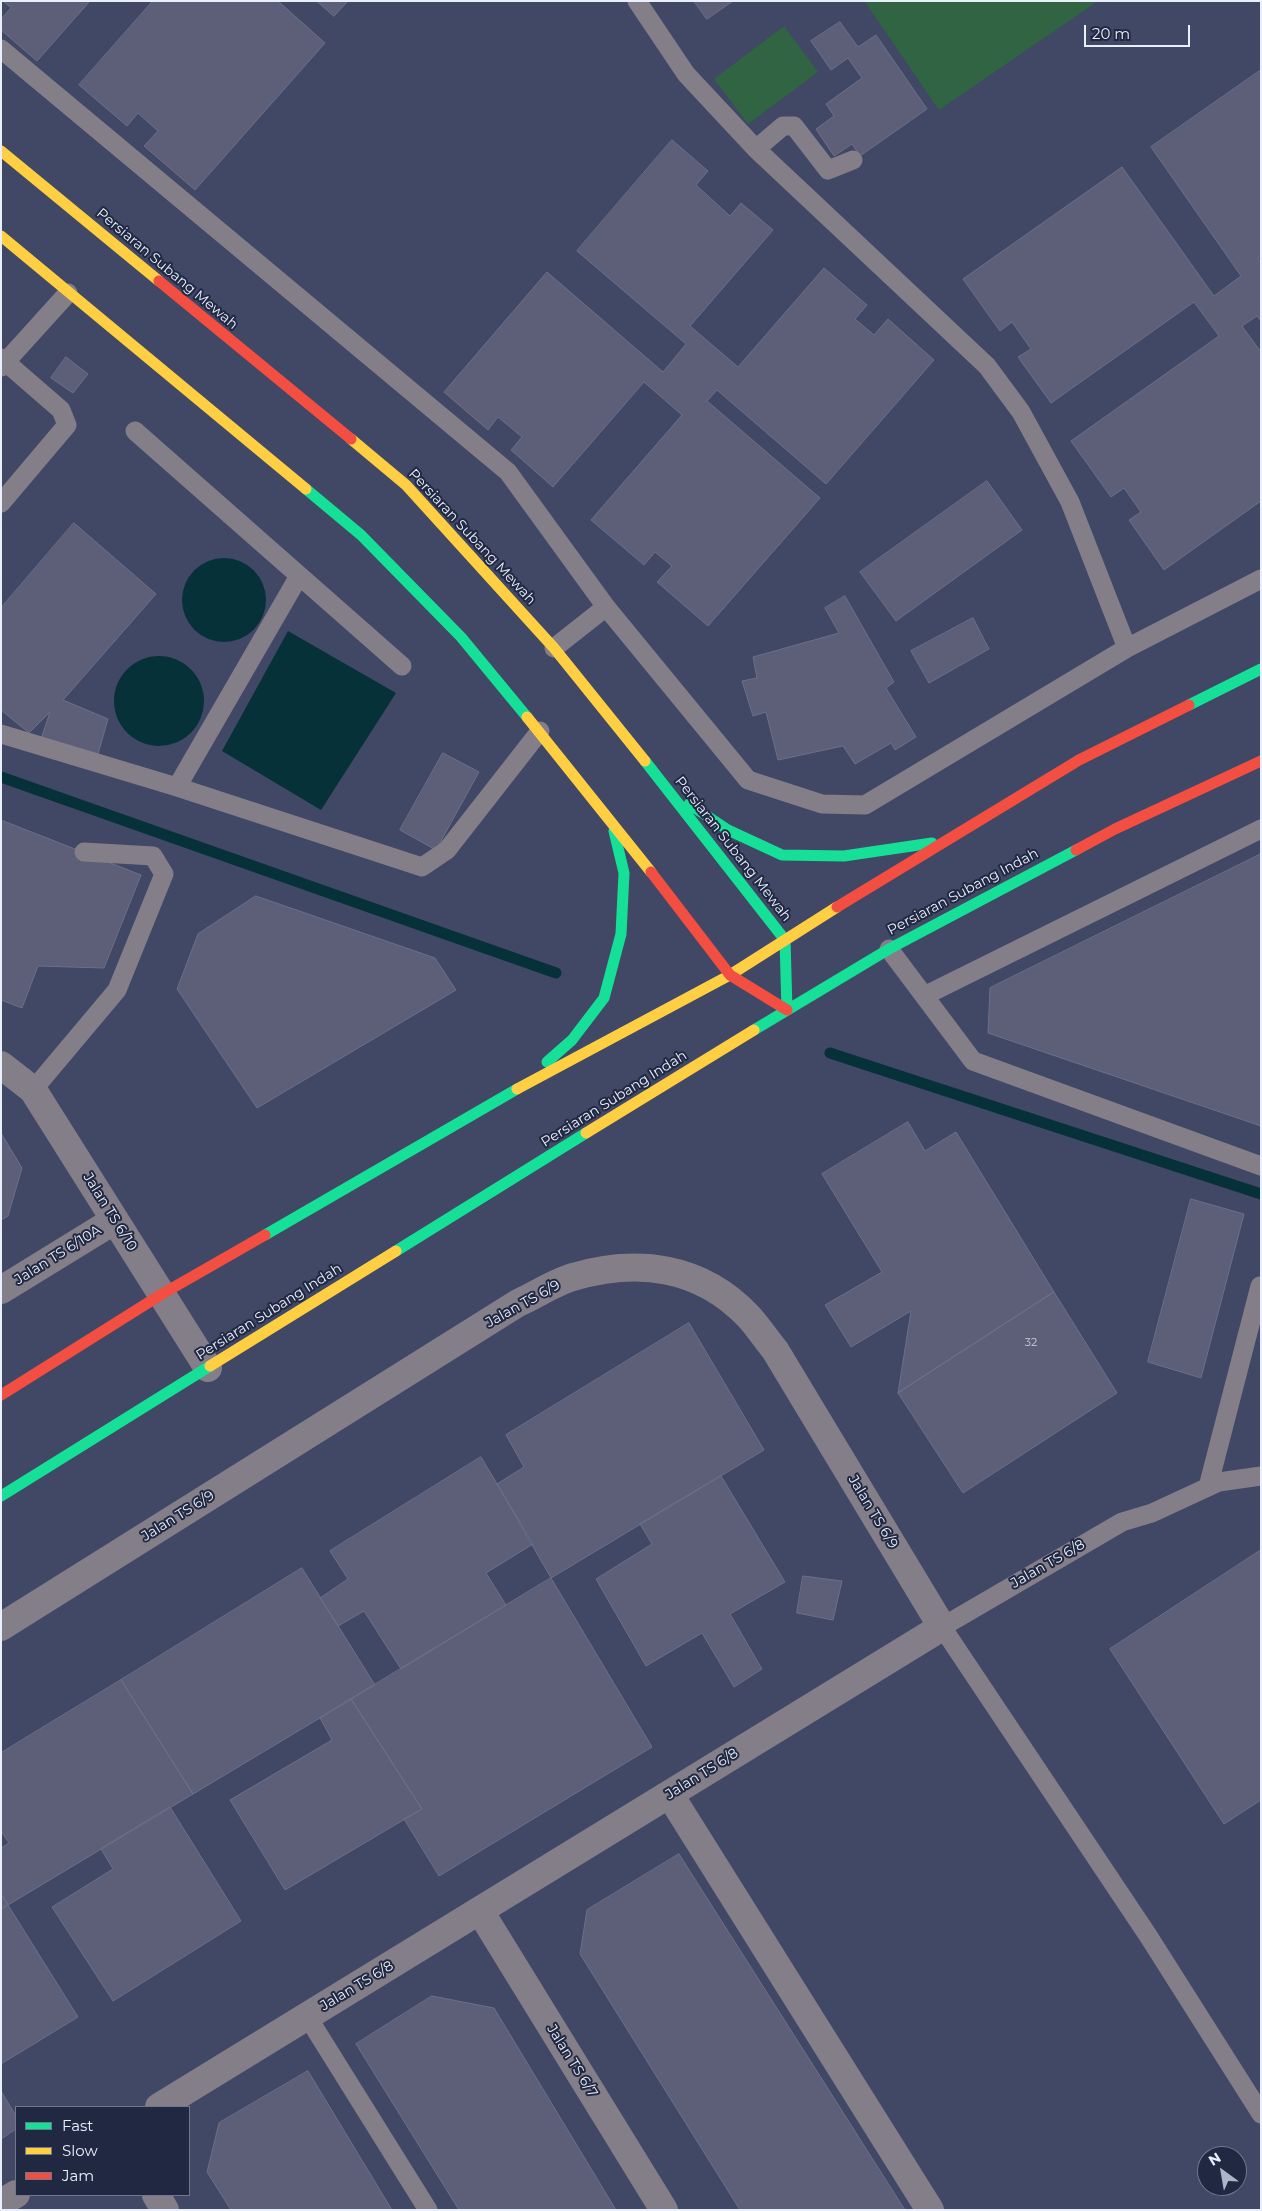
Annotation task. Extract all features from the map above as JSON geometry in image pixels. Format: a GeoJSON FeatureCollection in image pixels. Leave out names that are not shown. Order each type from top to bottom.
{"type":"FeatureCollection","features":[{"type":"Feature","properties":{"kind":"main road","name":"Persiaran Subang Mewah"},"geometry":{"type":"LineString","coordinates":[[1,151],[406,485],[554,648],[671,793],[785,940],[787,1010]]}},
{"type":"Feature","properties":{"kind":"main road"},"geometry":{"type":"LineString","coordinates":[[1,236],[361,535],[461,637],[540,731],[612,820],[730,975],[787,1010]]}},
{"type":"Feature","properties":{"kind":"main road"},"geometry":{"type":"LineString","coordinates":[[1,1395],[162,1294],[518,1088],[730,975],[1079,760],[1261,670]]}},
{"type":"Feature","properties":{"kind":"main road","name":"Persiaran Subang Indah"},"geometry":{"type":"LineString","coordinates":[[1,1496],[787,1010],[889,949],[1115,829],[1261,761]]}},
{"type":"Feature","properties":{"kind":"main road"},"geometry":{"type":"LineString","coordinates":[[671,793],[728,830],[782,855],[844,856],[945,841]]}},
{"type":"Feature","properties":{"kind":"main road"},"geometry":{"type":"LineString","coordinates":[[518,1088],[572,1040],[604,998],[621,934],[624,873],[612,820]]}},
{"type":"Feature","properties":{"kind":"street","name":"Jalan TS 6/10"},"geometry":{"type":"LineString","coordinates":[[1,1065],[33,1090],[208,1368]]}},
{"type":"Feature","properties":{"kind":"street","name":"Jalan TS 6/10A"},"geometry":{"type":"LineString","coordinates":[[1,1290],[115,1220]]}},
{"type":"Feature","properties":{"kind":"street","name":"Jalan TS 6/9"},"geometry":{"type":"LineString","coordinates":[[1,1626],[518,1303],[572,1277],[625,1266],[670,1270],[714,1288],[748,1316],[775,1350],[942,1627]]}},
{"type":"Feature","properties":{"kind":"street","name":"Jalan TS 6/8"},"geometry":{"type":"LineString","coordinates":[[161,2106],[942,1627]]}},
{"type":"Feature","properties":{"kind":"street"},"geometry":{"type":"LineString","coordinates":[[670,1795],[930,2210]]}},
{"type":"Feature","properties":{"kind":"street","name":"Jalan TS 6/7"},"geometry":{"type":"LineString","coordinates":[[480,1911],[664,2210]]}},
{"type":"Feature","properties":{"kind":"street"},"geometry":{"type":"LineString","coordinates":[[1,2203],[15,2195]]}},
{"type":"Feature","properties":{"kind":"street"},"geometry":{"type":"LineString","coordinates":[[157,2196],[165,2210]]}},
{"type":"Feature","properties":{"kind":"lane"},"geometry":{"type":"LineString","coordinates":[[637,1],[686,74],[756,149],[987,366],[1016,404],[1070,502],[1127,648]]}},
{"type":"Feature","properties":{"kind":"lane"},"geometry":{"type":"LineString","coordinates":[[1,49],[508,472],[606,608],[748,780],[822,804],[865,805],[1127,648],[1261,579]]}},
{"type":"Feature","properties":{"kind":"lane"},"geometry":{"type":"LineString","coordinates":[[756,149],[783,126],[794,126],[828,170],[853,160]]}},
{"type":"Feature","properties":{"kind":"lane"},"geometry":{"type":"LineString","coordinates":[[1,503],[67,425],[61,410],[3,362],[68,293]]}},
{"type":"Feature","properties":{"kind":"lane"},"geometry":{"type":"LineString","coordinates":[[135,431],[402,666]]}},
{"type":"Feature","properties":{"kind":"lane"},"geometry":{"type":"LineString","coordinates":[[177,787],[299,576]]}},
{"type":"Feature","properties":{"kind":"lane"},"geometry":{"type":"LineString","coordinates":[[554,648],[606,608]]}},
{"type":"Feature","properties":{"kind":"lane"},"geometry":{"type":"LineString","coordinates":[[1,734],[177,787],[422,867],[447,850],[540,731]]}},
{"type":"Feature","properties":{"kind":"lane"},"geometry":{"type":"LineString","coordinates":[[924,996],[1261,830]]}},
{"type":"Feature","properties":{"kind":"lane"},"geometry":{"type":"LineString","coordinates":[[33,1090],[117,990],[164,874],[153,856],[84,852]]}},
{"type":"Feature","properties":{"kind":"lane"},"geometry":{"type":"LineString","coordinates":[[889,949],[973,1061],[1261,1166]]}},
{"type":"Feature","properties":{"kind":"lane"},"geometry":{"type":"LineString","coordinates":[[1208,1487],[1260,1286]]}},
{"type":"Feature","properties":{"kind":"lane","name":"Jalan TS 6/8"},"geometry":{"type":"LineString","coordinates":[[942,1627],[1122,1522],[1152,1513],[1219,1482],[1261,1476]]}},
{"type":"Feature","properties":{"kind":"lane"},"geometry":{"type":"LineString","coordinates":[[942,1627],[1149,1937],[1261,2114]]}},
{"type":"Feature","properties":{"kind":"lane"},"geometry":{"type":"LineString","coordinates":[[307,2016],[428,2210]]}},
{"type":"Feature","properties":{"kind":"green space"},"geometry":{"type":"Polygon","coordinates":[[[1098,1],[939,110],[865,2],[1098,1]]]}},
{"type":"Feature","properties":{"kind":"green space"},"geometry":{"type":"Polygon","coordinates":[[[784,26],[818,72],[748,124],[714,79],[784,26]]]}},
{"type":"Feature","properties":{"kind":"shaded area"},"geometry":{"type":"Polygon","coordinates":[[[216,558],[232,558],[248,565],[259,576],[266,592],[263,616],[254,630],[248,635],[232,642],[216,642],[200,635],[189,624],[182,608],[182,592],[189,576],[200,565],[216,558]]]}},
{"type":"Feature","properties":{"kind":"shaded area"},"geometry":{"type":"Polygon","coordinates":[[[288,631],[396,693],[321,810],[222,751],[288,631]]]}},
{"type":"Feature","properties":{"kind":"shaded area"},"geometry":{"type":"Polygon","coordinates":[[[159,656],[176,659],[191,669],[201,684],[204,701],[201,718],[191,733],[176,743],[159,746],[142,743],[127,733],[117,718],[114,701],[117,684],[127,669],[142,659],[159,656]]]}},
{"type":"Feature","properties":{"kind":"building"},"geometry":{"type":"Polygon","coordinates":[[[3,1],[90,1],[37,61],[1,30],[1,19],[11,8],[3,1]]]}},
{"type":"Feature","properties":{"kind":"building"},"geometry":{"type":"Polygon","coordinates":[[[153,1],[278,1],[325,43],[195,190],[144,146],[158,131],[138,113],[127,126],[79,85],[153,1]]]}},
{"type":"Feature","properties":{"kind":"building"},"geometry":{"type":"Polygon","coordinates":[[[317,1],[348,1],[334,16],[317,1]]]}},
{"type":"Feature","properties":{"kind":"building"},"geometry":{"type":"Polygon","coordinates":[[[694,1],[733,1],[707,19],[694,1]]]}},
{"type":"Feature","properties":{"kind":"building"},"geometry":{"type":"Polygon","coordinates":[[[840,22],[858,47],[876,35],[927,109],[860,156],[852,144],[834,156],[816,129],[834,116],[826,104],[862,78],[848,58],[831,70],[811,41],[840,22]]]}},
{"type":"Feature","properties":{"kind":"building"},"geometry":{"type":"Polygon","coordinates":[[[1261,70],[1261,256],[1258,258],[1261,262],[1261,321],[1257,316],[1242,326],[1261,352],[1261,501],[1164,570],[1129,520],[1141,512],[1124,488],[1111,497],[1071,441],[1219,336],[1194,302],[1051,403],[1018,357],[1031,349],[1012,322],[1000,331],[963,279],[1122,167],[1214,296],[1241,276],[1151,147],[1261,70]]]}},
{"type":"Feature","properties":{"kind":"building"},"geometry":{"type":"Polygon","coordinates":[[[672,140],[708,171],[696,185],[730,216],[741,203],[773,230],[690,326],[738,367],[824,268],[867,305],[855,319],[874,335],[888,319],[934,360],[826,484],[717,390],[707,401],[820,498],[708,626],[657,582],[672,566],[655,552],[644,565],[591,520],[682,415],[644,382],[553,487],[511,450],[522,437],[498,417],[488,430],[444,392],[547,272],[663,372],[686,344],[577,251],[672,140]]]}},
{"type":"Feature","properties":{"kind":"building"},"geometry":{"type":"Polygon","coordinates":[[[66,357],[88,374],[73,393],[51,378],[66,357]]]}},
{"type":"Feature","properties":{"kind":"building"},"geometry":{"type":"Polygon","coordinates":[[[987,481],[1022,530],[896,621],[860,572],[987,481]]]}},
{"type":"Feature","properties":{"kind":"building"},"geometry":{"type":"Polygon","coordinates":[[[74,523],[156,594],[63,700],[108,719],[96,761],[40,742],[50,712],[29,733],[1,710],[1,608],[74,523]]]}},
{"type":"Feature","properties":{"kind":"building"},"geometry":{"type":"Polygon","coordinates":[[[845,596],[894,682],[886,688],[916,737],[895,750],[891,743],[855,764],[843,746],[778,760],[766,712],[753,716],[742,681],[757,678],[753,657],[839,633],[825,608],[845,596]]]}},
{"type":"Feature","properties":{"kind":"building"},"geometry":{"type":"Polygon","coordinates":[[[973,618],[989,649],[929,683],[911,651],[973,618]]]}},
{"type":"Feature","properties":{"kind":"building"},"geometry":{"type":"Polygon","coordinates":[[[443,753],[479,772],[436,850],[400,830],[443,753]]]}},
{"type":"Feature","properties":{"kind":"building"},"geometry":{"type":"Polygon","coordinates":[[[1,820],[141,875],[104,968],[38,966],[22,1008],[1,1000],[1,820]]]}},
{"type":"Feature","properties":{"kind":"building"},"geometry":{"type":"Polygon","coordinates":[[[1261,854],[1261,1126],[988,1033],[990,988],[1261,854]]]}},
{"type":"Feature","properties":{"kind":"building"},"geometry":{"type":"Polygon","coordinates":[[[256,896],[435,958],[456,990],[257,1108],[177,989],[198,934],[256,896]]]}},
{"type":"Feature","properties":{"kind":"building"},"geometry":{"type":"Polygon","coordinates":[[[908,1122],[925,1151],[956,1132],[1054,1292],[898,1393],[911,1311],[851,1347],[825,1305],[882,1272],[822,1174],[908,1122]]]}},
{"type":"Feature","properties":{"kind":"building"},"geometry":{"type":"Polygon","coordinates":[[[1,1133],[22,1168],[8,1216],[1,1220],[1,1133]]]}},
{"type":"Feature","properties":{"kind":"building"},"geometry":{"type":"Polygon","coordinates":[[[1191,1199],[1244,1214],[1201,1378],[1148,1362],[1191,1199]]]}},
{"type":"Feature","properties":{"kind":"building"},"geometry":{"type":"Polygon","coordinates":[[[1054,1292],[1117,1393],[963,1493],[898,1393],[1054,1292]]]}},
{"type":"Feature","properties":{"kind":"building"},"geometry":{"type":"Polygon","coordinates":[[[689,1323],[764,1450],[551,1578],[497,1484],[524,1467],[506,1435],[689,1323]]]}},
{"type":"Feature","properties":{"kind":"building"},"geometry":{"type":"Polygon","coordinates":[[[481,1457],[533,1544],[486,1573],[506,1605],[401,1669],[364,1611],[338,1626],[320,1598],[348,1579],[330,1551],[481,1457]]]}},
{"type":"Feature","properties":{"kind":"building"},"geometry":{"type":"Polygon","coordinates":[[[721,1476],[785,1582],[730,1614],[762,1669],[734,1687],[702,1633],[646,1666],[596,1579],[652,1544],[640,1524],[721,1476]]]}},
{"type":"Feature","properties":{"kind":"building"},"geometry":{"type":"Polygon","coordinates":[[[1261,1550],[1261,1800],[1224,1824],[1110,1649],[1261,1550]]]}},
{"type":"Feature","properties":{"kind":"building"},"geometry":{"type":"Polygon","coordinates":[[[302,1568],[375,1685],[193,1794],[121,1680],[302,1568]]]}},
{"type":"Feature","properties":{"kind":"building"},"geometry":{"type":"Polygon","coordinates":[[[803,1576],[842,1581],[833,1620],[797,1613],[803,1576]]]}},
{"type":"Feature","properties":{"kind":"building"},"geometry":{"type":"Polygon","coordinates":[[[551,1578],[652,1747],[439,1876],[404,1819],[422,1809],[351,1699],[551,1578]]]}},
{"type":"Feature","properties":{"kind":"building"},"geometry":{"type":"Polygon","coordinates":[[[121,1680],[193,1794],[8,1905],[1,1894],[1,1848],[9,1843],[1,1831],[1,1753],[121,1680]]]}},
{"type":"Feature","properties":{"kind":"building"},"geometry":{"type":"Polygon","coordinates":[[[351,1699],[422,1809],[285,1890],[230,1800],[332,1740],[320,1718],[351,1699]]]}},
{"type":"Feature","properties":{"kind":"building"},"geometry":{"type":"Polygon","coordinates":[[[170,1807],[241,1921],[113,2001],[52,1907],[113,1869],[101,1849],[170,1807]]]}},
{"type":"Feature","properties":{"kind":"building"},"geometry":{"type":"Polygon","coordinates":[[[679,1854],[905,2210],[740,2210],[580,1954],[587,1910],[679,1854]]]}},
{"type":"Feature","properties":{"kind":"building"},"geometry":{"type":"Polygon","coordinates":[[[1,1894],[8,1905],[1,1909],[1,1894]]]}},
{"type":"Feature","properties":{"kind":"building"},"geometry":{"type":"Polygon","coordinates":[[[8,1905],[78,2017],[1,2064],[1,1909],[8,1905]]]}},
{"type":"Feature","properties":{"kind":"building"},"geometry":{"type":"Polygon","coordinates":[[[432,1996],[494,2008],[616,2210],[459,2210],[356,2044],[432,1996]]]}},
{"type":"Feature","properties":{"kind":"building"},"geometry":{"type":"Polygon","coordinates":[[[308,2071],[392,2210],[231,2210],[207,2172],[219,2123],[308,2071]]]}},
{"type":"Feature","properties":{"kind":"building"},"geometry":{"type":"Polygon","coordinates":[[[1,2091],[15,2114],[15,2130],[1,2139],[1,2091]]]}},
{"type":"Feature","properties":{"kind":"waterway"},"geometry":{"type":"LineString","coordinates":[[1,777],[556,973]]}},
{"type":"Feature","properties":{"kind":"waterway"},"geometry":{"type":"LineString","coordinates":[[830,1053],[1261,1194]]}},
{"type":"Feature","properties":{"kind":"traffic: fast"},"geometry":{"type":"LineString","coordinates":[[306,489],[361,535],[461,637],[527,717]]}},
{"type":"Feature","properties":{"kind":"traffic: fast"},"geometry":{"type":"LineString","coordinates":[[1189,705],[1261,669]]}},
{"type":"Feature","properties":{"kind":"traffic: fast"},"geometry":{"type":"LineString","coordinates":[[645,761],[785,940],[787,1010]]}},
{"type":"Feature","properties":{"kind":"traffic: fast"},"geometry":{"type":"LineString","coordinates":[[689,804],[728,830],[782,855],[844,856],[932,843]]}},
{"type":"Feature","properties":{"kind":"traffic: fast"},"geometry":{"type":"LineString","coordinates":[[547,1062],[572,1040],[604,998],[621,934],[624,873],[614,831]]}},
{"type":"Feature","properties":{"kind":"traffic: fast"},"geometry":{"type":"LineString","coordinates":[[754,1030],[889,949],[1076,850]]}},
{"type":"Feature","properties":{"kind":"traffic: fast"},"geometry":{"type":"LineString","coordinates":[[265,1235],[517,1089]]}},
{"type":"Feature","properties":{"kind":"traffic: fast"},"geometry":{"type":"LineString","coordinates":[[396,1251],[586,1133]]}},
{"type":"Feature","properties":{"kind":"traffic: fast"},"geometry":{"type":"LineString","coordinates":[[1,1496],[210,1366]]}},
{"type":"Feature","properties":{"kind":"traffic: slow"},"geometry":{"type":"LineString","coordinates":[[1,151],[159,281]]}},
{"type":"Feature","properties":{"kind":"traffic: slow"},"geometry":{"type":"LineString","coordinates":[[1,236],[306,489]]}},
{"type":"Feature","properties":{"kind":"traffic: slow"},"geometry":{"type":"LineString","coordinates":[[351,439],[406,485],[554,648],[645,761]]}},
{"type":"Feature","properties":{"kind":"traffic: slow"},"geometry":{"type":"LineString","coordinates":[[527,717],[651,872]]}},
{"type":"Feature","properties":{"kind":"traffic: slow"},"geometry":{"type":"LineString","coordinates":[[517,1089],[730,975],[837,907]]}},
{"type":"Feature","properties":{"kind":"traffic: slow"},"geometry":{"type":"LineString","coordinates":[[586,1133],[754,1030]]}},
{"type":"Feature","properties":{"kind":"traffic: slow"},"geometry":{"type":"LineString","coordinates":[[210,1366],[396,1251]]}},
{"type":"Feature","properties":{"kind":"traffic: jam"},"geometry":{"type":"LineString","coordinates":[[159,281],[351,439]]}},
{"type":"Feature","properties":{"kind":"traffic: jam"},"geometry":{"type":"LineString","coordinates":[[837,907],[1079,760],[1189,705]]}},
{"type":"Feature","properties":{"kind":"traffic: jam"},"geometry":{"type":"LineString","coordinates":[[1076,850],[1115,829],[1261,761]]}},
{"type":"Feature","properties":{"kind":"traffic: jam"},"geometry":{"type":"LineString","coordinates":[[651,872],[730,975],[787,1010]]}},
{"type":"Feature","properties":{"kind":"traffic: jam"},"geometry":{"type":"LineString","coordinates":[[1,1395],[162,1294],[265,1235]]}}]}
